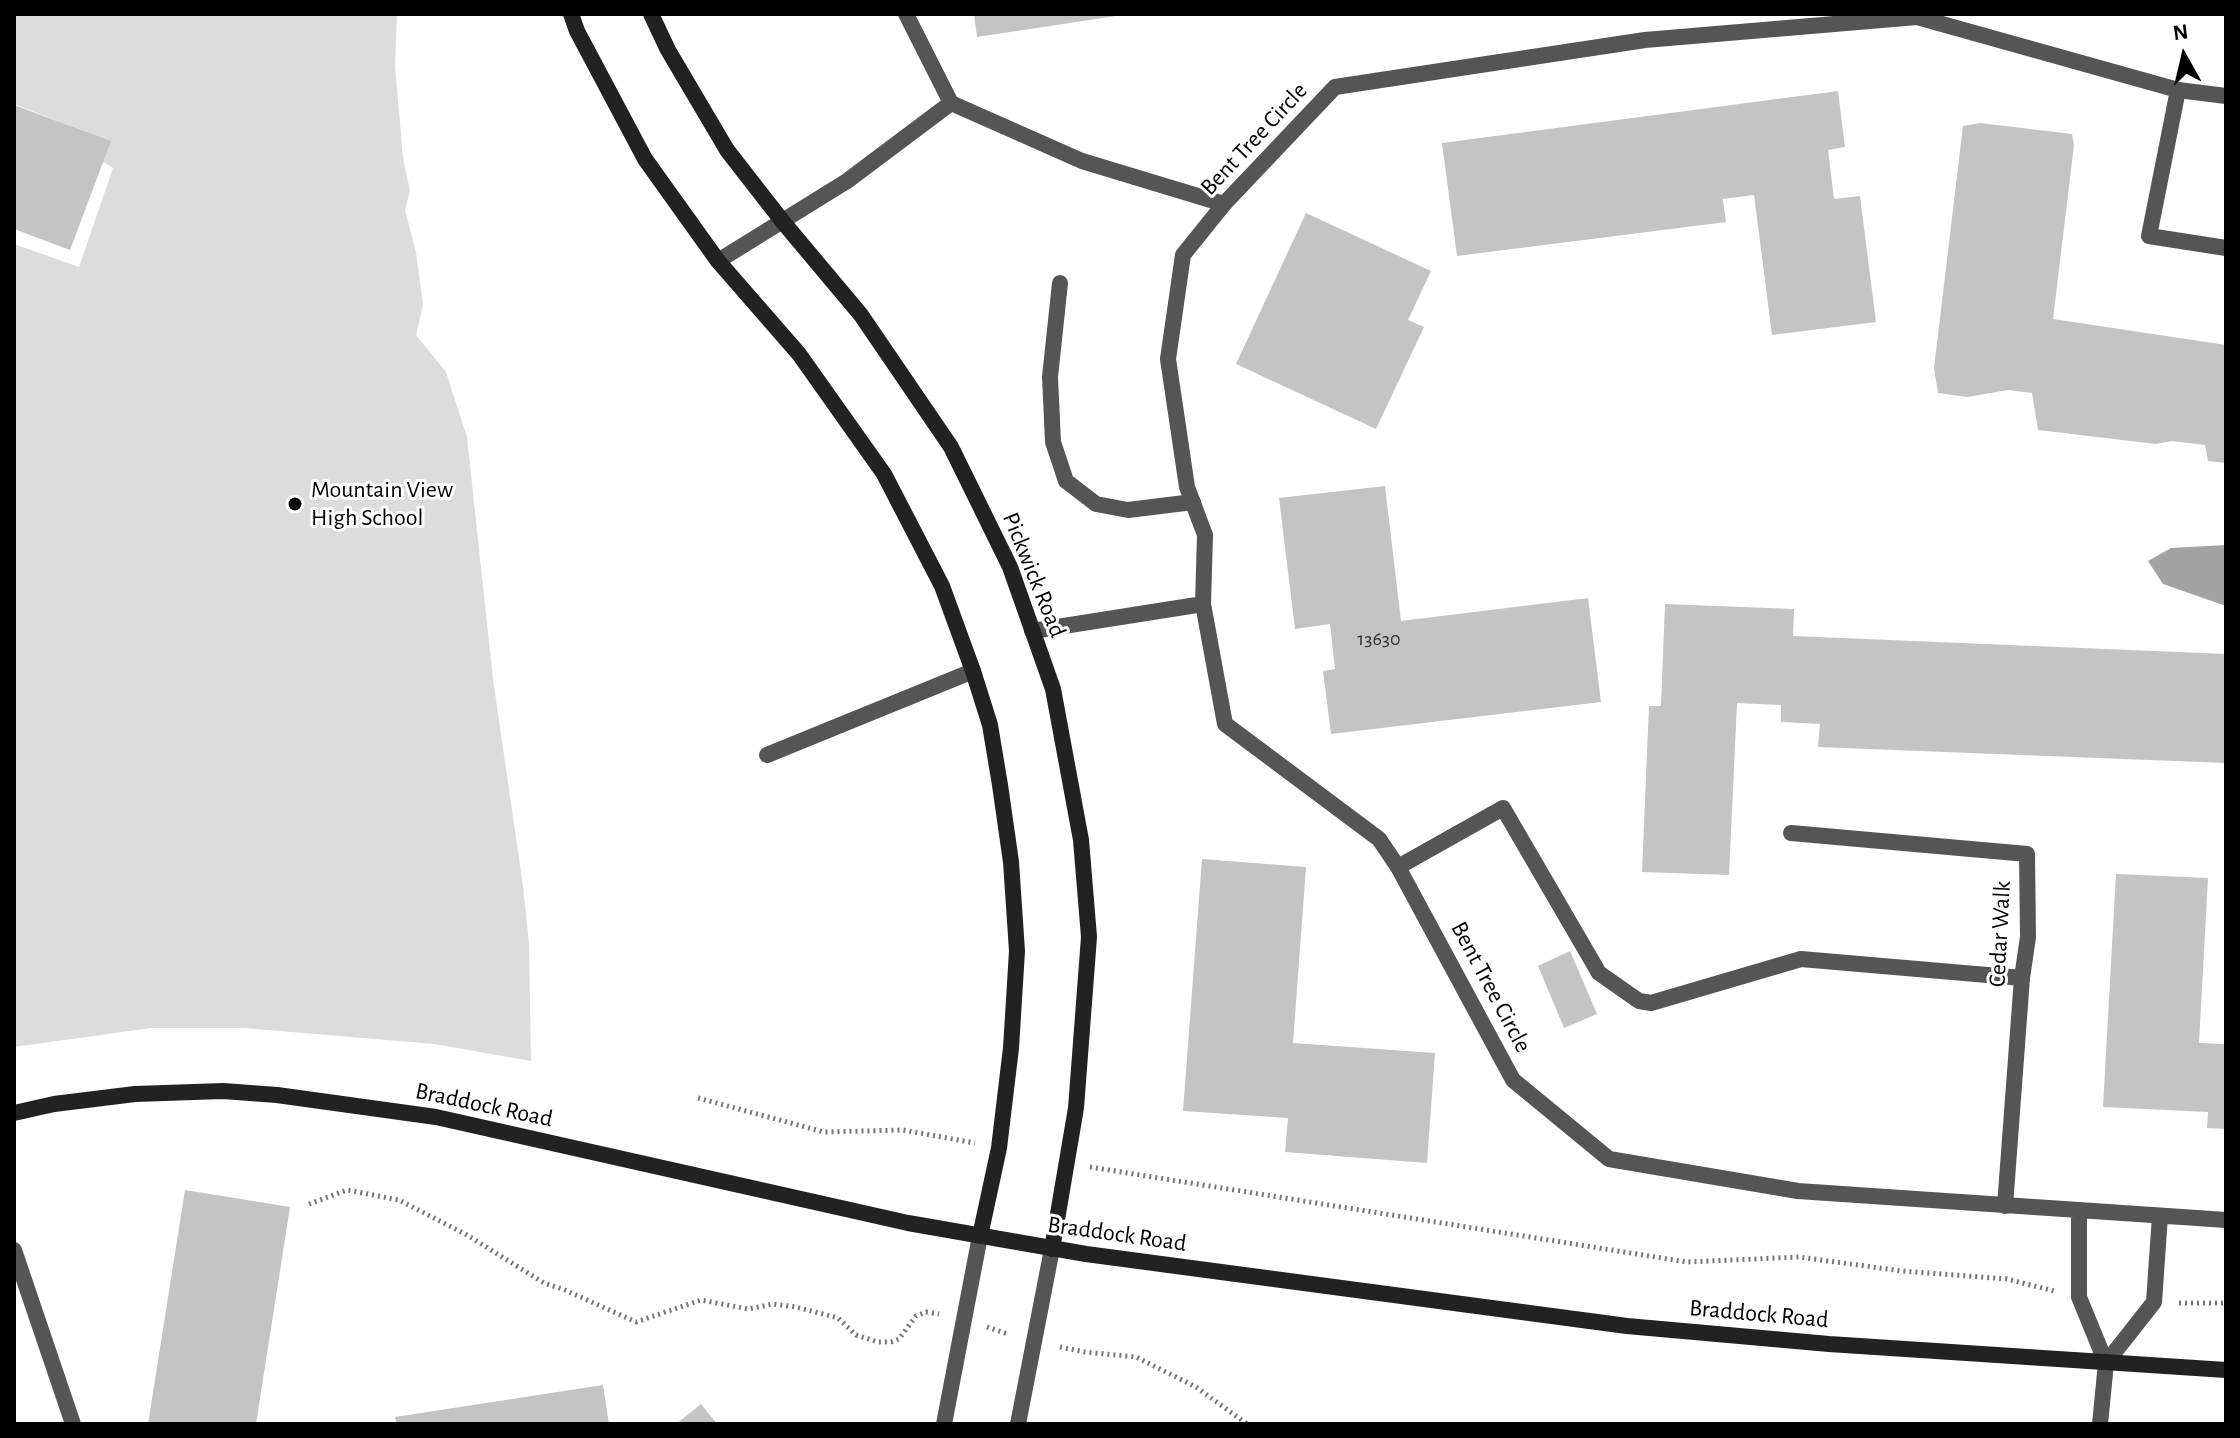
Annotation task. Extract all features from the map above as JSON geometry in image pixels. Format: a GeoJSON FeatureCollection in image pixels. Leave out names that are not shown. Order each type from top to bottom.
{"type":"FeatureCollection","features":[{"type":"Feature","properties":{"kind":"street"},"geometry":{"type":"LineString","coordinates":[[571,14],[590,57],[645,159],[718,261],[799,354],[884,474],[942,586],[990,725],[1011,862],[1017,951],[1011,1048],[999,1148],[944,1424]]}},
{"type":"Feature","properties":{"kind":"street","name":"Pickwick Road"},"geometry":{"type":"LineString","coordinates":[[651,14],[668,50],[727,150],[861,315],[951,447],[1010,567],[1053,689],[1081,840],[1089,937],[1076,1108],[1052,1249]]}},
{"type":"Feature","properties":{"kind":"street"},"geometry":{"type":"LineString","coordinates":[[906,14],[951,103],[1082,161],[1224,204]]}},
{"type":"Feature","properties":{"kind":"street","name":"Bent Tree Circle"},"geometry":{"type":"LineString","coordinates":[[2226,96],[2178,90],[1917,15],[1645,40],[1335,87],[1224,204],[1183,255],[1168,359],[1187,487],[1205,535],[1203,604],[1225,724],[1379,839],[1398,867],[1513,1080],[1609,1159],[1798,1191],[2226,1220]]}},
{"type":"Feature","properties":{"kind":"street"},"geometry":{"type":"LineString","coordinates":[[2178,90],[2149,236],[2226,248]]}},
{"type":"Feature","properties":{"kind":"street"},"geometry":{"type":"LineString","coordinates":[[718,261],[847,181],[951,103]]}},
{"type":"Feature","properties":{"kind":"street"},"geometry":{"type":"LineString","coordinates":[[1060,283],[1050,377],[1053,442],[1066,481],[1096,504],[1128,510],[1193,502]]}},
{"type":"Feature","properties":{"kind":"street"},"geometry":{"type":"LineString","coordinates":[[1032,631],[1203,604]]}},
{"type":"Feature","properties":{"kind":"street"},"geometry":{"type":"LineString","coordinates":[[767,755],[973,671]]}},
{"type":"Feature","properties":{"kind":"street"},"geometry":{"type":"LineString","coordinates":[[1398,867],[1503,808],[1599,973],[1639,1001],[1651,1003],[1801,959],[2022,978]]}},
{"type":"Feature","properties":{"kind":"street","name":"Cedar Walk"},"geometry":{"type":"LineString","coordinates":[[1791,833],[2027,854],[2028,937],[2022,978],[2005,1206]]}},
{"type":"Feature","properties":{"kind":"street","name":"Braddock Road"},"geometry":{"type":"LineString","coordinates":[[14,1113],[54,1104],[135,1094],[223,1091],[293,1097],[436,1117],[908,1223],[1052,1249],[1627,1326],[1829,1344],[2226,1370]]}},
{"type":"Feature","properties":{"kind":"street"},"geometry":{"type":"LineString","coordinates":[[2079,1211],[2079,1297],[2106,1363],[2100,1424]]}},
{"type":"Feature","properties":{"kind":"street"},"geometry":{"type":"LineString","coordinates":[[2106,1363],[2154,1302],[2160,1216]]}},
{"type":"Feature","properties":{"kind":"street"},"geometry":{"type":"LineString","coordinates":[[1018,1424],[1052,1249]]}},
{"type":"Feature","properties":{"kind":"street"},"geometry":{"type":"LineString","coordinates":[[14,1250],[73,1424]]}},
{"type":"Feature","properties":{"kind":"path"},"geometry":{"type":"LineString","coordinates":[[698,1098],[824,1132],[903,1130],[999,1148]]}},
{"type":"Feature","properties":{"kind":"path"},"geometry":{"type":"LineString","coordinates":[[1067,1163],[1687,1262],[1799,1257],[1902,1271],[2007,1279],[2079,1297]]}},
{"type":"Feature","properties":{"kind":"path"},"geometry":{"type":"LineString","coordinates":[[309,1204],[347,1190],[399,1200],[467,1235],[544,1283],[636,1322],[701,1300],[748,1309],[773,1304],[838,1318],[856,1335],[878,1342],[891,1342],[899,1339],[916,1316],[926,1312],[963,1319],[1033,1342],[1085,1352],[1136,1357],[1196,1387],[1247,1424]]}},
{"type":"Feature","properties":{"kind":"shaded area","name":"Mountain View High School"},"geometry":{"type":"Polygon","coordinates":[[[14,14],[397,14],[395,66],[403,158],[410,191],[405,210],[416,252],[423,305],[416,335],[446,372],[467,437],[493,679],[529,943],[531,1061],[434,1044],[244,1028],[151,1028],[14,1047],[14,244],[79,267],[113,168],[103,162],[110,141],[14,104],[14,14]]]}},
{"type":"Feature","properties":{"kind":"shaded area"},"geometry":{"type":"Polygon","coordinates":[[[2226,545],[2226,606],[2163,584],[2148,561],[2171,548],[2226,545]]]}},
{"type":"Feature","properties":{"kind":"building"},"geometry":{"type":"Polygon","coordinates":[[[974,14],[1116,14],[1116,16],[977,37],[974,14]]]}},
{"type":"Feature","properties":{"kind":"building"},"geometry":{"type":"Polygon","coordinates":[[[1838,91],[1845,147],[1828,150],[1834,199],[1860,196],[1876,322],[1772,335],[1754,195],[1723,199],[1726,222],[1457,256],[1442,143],[1838,91]]]}},
{"type":"Feature","properties":{"kind":"building"},"geometry":{"type":"Polygon","coordinates":[[[14,105],[111,141],[70,250],[14,229],[14,105]]]}},
{"type":"Feature","properties":{"kind":"building"},"geometry":{"type":"Polygon","coordinates":[[[1980,123],[2072,134],[2074,145],[2053,319],[2226,345],[2226,463],[2208,461],[2205,445],[2172,441],[2156,444],[2038,430],[2032,393],[2008,390],[1967,397],[1938,393],[1934,368],[1963,126],[1980,123]]]}},
{"type":"Feature","properties":{"kind":"building"},"geometry":{"type":"Polygon","coordinates":[[[1306,213],[1431,271],[1408,320],[1424,327],[1376,429],[1236,364],[1306,213]]]}},
{"type":"Feature","properties":{"kind":"building"},"geometry":{"type":"Polygon","coordinates":[[[1385,486],[1401,621],[1588,598],[1601,702],[1331,734],[1323,671],[1335,669],[1330,624],[1295,629],[1279,498],[1385,486]]]}},
{"type":"Feature","properties":{"kind":"building"},"geometry":{"type":"Polygon","coordinates":[[[1665,604],[1794,609],[1793,636],[2226,654],[2226,763],[1818,747],[1820,724],[1781,722],[1781,705],[1737,703],[1729,875],[1642,872],[1649,706],[1661,706],[1665,604]]]}},
{"type":"Feature","properties":{"kind":"building"},"geometry":{"type":"Polygon","coordinates":[[[1202,859],[1306,867],[1293,1043],[1435,1053],[1427,1163],[1285,1152],[1288,1118],[1183,1111],[1202,859]]]}},
{"type":"Feature","properties":{"kind":"building"},"geometry":{"type":"Polygon","coordinates":[[[2116,874],[2208,878],[2199,1043],[2226,1044],[2226,1129],[2207,1128],[2208,1112],[2103,1107],[2116,874]]]}},
{"type":"Feature","properties":{"kind":"building"},"geometry":{"type":"Polygon","coordinates":[[[1570,951],[1597,1014],[1564,1028],[1538,966],[1570,951]]]}},
{"type":"Feature","properties":{"kind":"building"},"geometry":{"type":"Polygon","coordinates":[[[185,1190],[290,1207],[256,1424],[148,1424],[185,1190]]]}},
{"type":"Feature","properties":{"kind":"building"},"geometry":{"type":"Polygon","coordinates":[[[603,1385],[609,1424],[397,1424],[395,1417],[603,1385]]]}},
{"type":"Feature","properties":{"kind":"building"},"geometry":{"type":"Polygon","coordinates":[[[701,1404],[717,1424],[676,1424],[701,1404]]]}},
{"type":"Feature","properties":{"kind":"place","name":"Mountain View High School"},"geometry":{"type":"Point","coordinates":[295,504]}}]}
